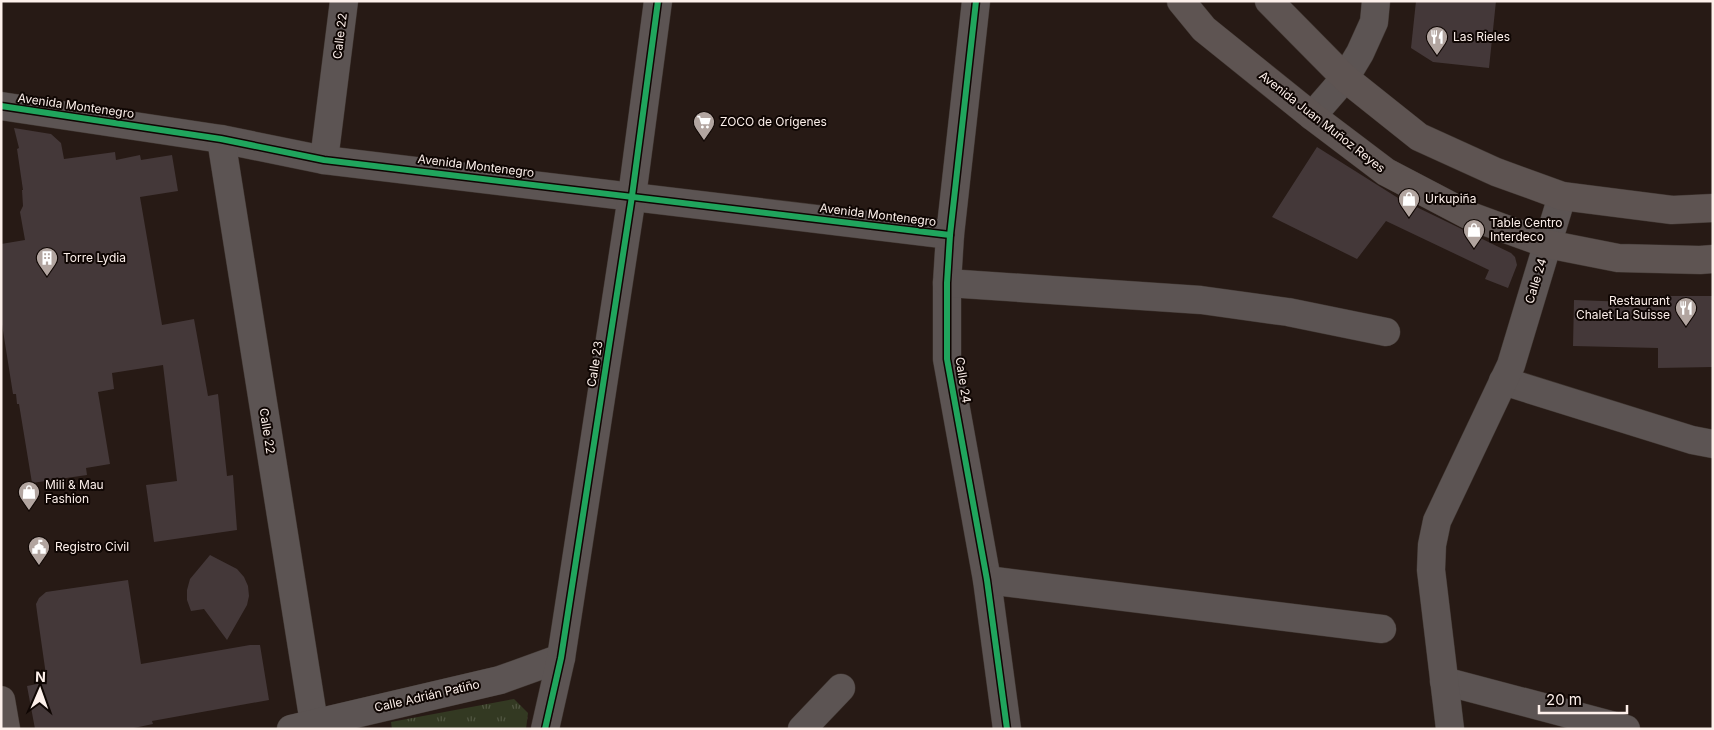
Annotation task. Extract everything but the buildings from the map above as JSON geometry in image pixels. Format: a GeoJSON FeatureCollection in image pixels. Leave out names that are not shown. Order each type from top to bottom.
{"type":"FeatureCollection","features":[{"type":"Feature","properties":{"kind":"main road","name":"Avenida Juan Muñoz Reyes"},"geometry":{"type":"LineString","coordinates":[[1181,1],[1204,30],[1386,172],[1470,216],[1547,244],[1618,258],[1713,259]]}},
{"type":"Feature","properties":{"kind":"main road"},"geometry":{"type":"LineString","coordinates":[[1269,1],[1345,78],[1419,137],[1496,172],[1562,196],[1672,210],[1713,208]]}},
{"type":"Feature","properties":{"kind":"main road"},"geometry":{"type":"LineString","coordinates":[[1,700],[6,729]]}},
{"type":"Feature","properties":{"kind":"street","name":"Calle 22"},"geometry":{"type":"LineString","coordinates":[[324,160],[344,1]]}},
{"type":"Feature","properties":{"kind":"street","name":"Calle 23"},"geometry":{"type":"LineString","coordinates":[[546,729],[561,658],[632,196],[658,1]]}},
{"type":"Feature","properties":{"kind":"street","name":"Calle 24"},"geometry":{"type":"LineString","coordinates":[[976,1],[950,235],[947,283],[947,359],[987,580],[1007,729]]}},
{"type":"Feature","properties":{"kind":"street"},"geometry":{"type":"LineString","coordinates":[[1312,116],[1345,78],[1360,53],[1374,22],[1376,1]]}},
{"type":"Feature","properties":{"kind":"street","name":"Avenida Montenegro"},"geometry":{"type":"LineString","coordinates":[[1,106],[221,139],[324,160],[950,235]]}},
{"type":"Feature","properties":{"kind":"street","name":"Calle 22"},"geometry":{"type":"LineString","coordinates":[[221,139],[303,726]]}},
{"type":"Feature","properties":{"kind":"street","name":"Calle 24"},"geometry":{"type":"LineString","coordinates":[[1450,729],[1431,570],[1432,545],[1438,521],[1507,373],[1562,196]]}},
{"type":"Feature","properties":{"kind":"street"},"geometry":{"type":"LineString","coordinates":[[947,283],[1201,300],[1288,312],[1386,332]]}},
{"type":"Feature","properties":{"kind":"street"},"geometry":{"type":"LineString","coordinates":[[1507,373],[1692,440],[1713,444]]}},
{"type":"Feature","properties":{"kind":"street"},"geometry":{"type":"LineString","coordinates":[[987,580],[1382,629]]}},
{"type":"Feature","properties":{"kind":"street","name":"Calle Adrián Patiño"},"geometry":{"type":"LineString","coordinates":[[303,726],[500,680],[561,658]]}},
{"type":"Feature","properties":{"kind":"street"},"geometry":{"type":"LineString","coordinates":[[1444,681],[1626,729]]}},
{"type":"Feature","properties":{"kind":"street"},"geometry":{"type":"LineString","coordinates":[[802,729],[841,688]]}},
{"type":"Feature","properties":{"kind":"green space"},"geometry":{"type":"Polygon","coordinates":[[[514,699],[528,713],[526,729],[392,729],[391,722],[514,699]]]}},
{"type":"Feature","properties":{"kind":"cycle path"},"geometry":{"type":"LineString","coordinates":[[545,729],[561,658],[632,196],[658,1]]}},
{"type":"Feature","properties":{"kind":"cycle path"},"geometry":{"type":"LineString","coordinates":[[976,1],[950,235],[947,283],[947,359],[987,580],[1007,729]]}},
{"type":"Feature","properties":{"kind":"cycle path"},"geometry":{"type":"LineString","coordinates":[[1,106],[221,139],[324,160],[950,235]]}},
{"type":"Feature","properties":{"kind":"place","name":"Las Rieles"},"geometry":{"type":"Point","coordinates":[1437,56]}},
{"type":"Feature","properties":{"kind":"place","name":"ZOCO de Orígenes"},"geometry":{"type":"Point","coordinates":[704,141]}},
{"type":"Feature","properties":{"kind":"place","name":"Urkupiña"},"geometry":{"type":"Point","coordinates":[1409,218]}},
{"type":"Feature","properties":{"kind":"place","name":"Table Centro Interdeco"},"geometry":{"type":"Point","coordinates":[1474,249]}},
{"type":"Feature","properties":{"kind":"place","name":"Torre Lydia"},"geometry":{"type":"Point","coordinates":[47,277]}},
{"type":"Feature","properties":{"kind":"place","name":"Restaurant Chalet La Suisse"},"geometry":{"type":"Point","coordinates":[1686,327]}},
{"type":"Feature","properties":{"kind":"place","name":"Mili & Mau Fashion"},"geometry":{"type":"Point","coordinates":[29,511]}},
{"type":"Feature","properties":{"kind":"place","name":"Registro Civil"},"geometry":{"type":"Point","coordinates":[39,566]}}]}
